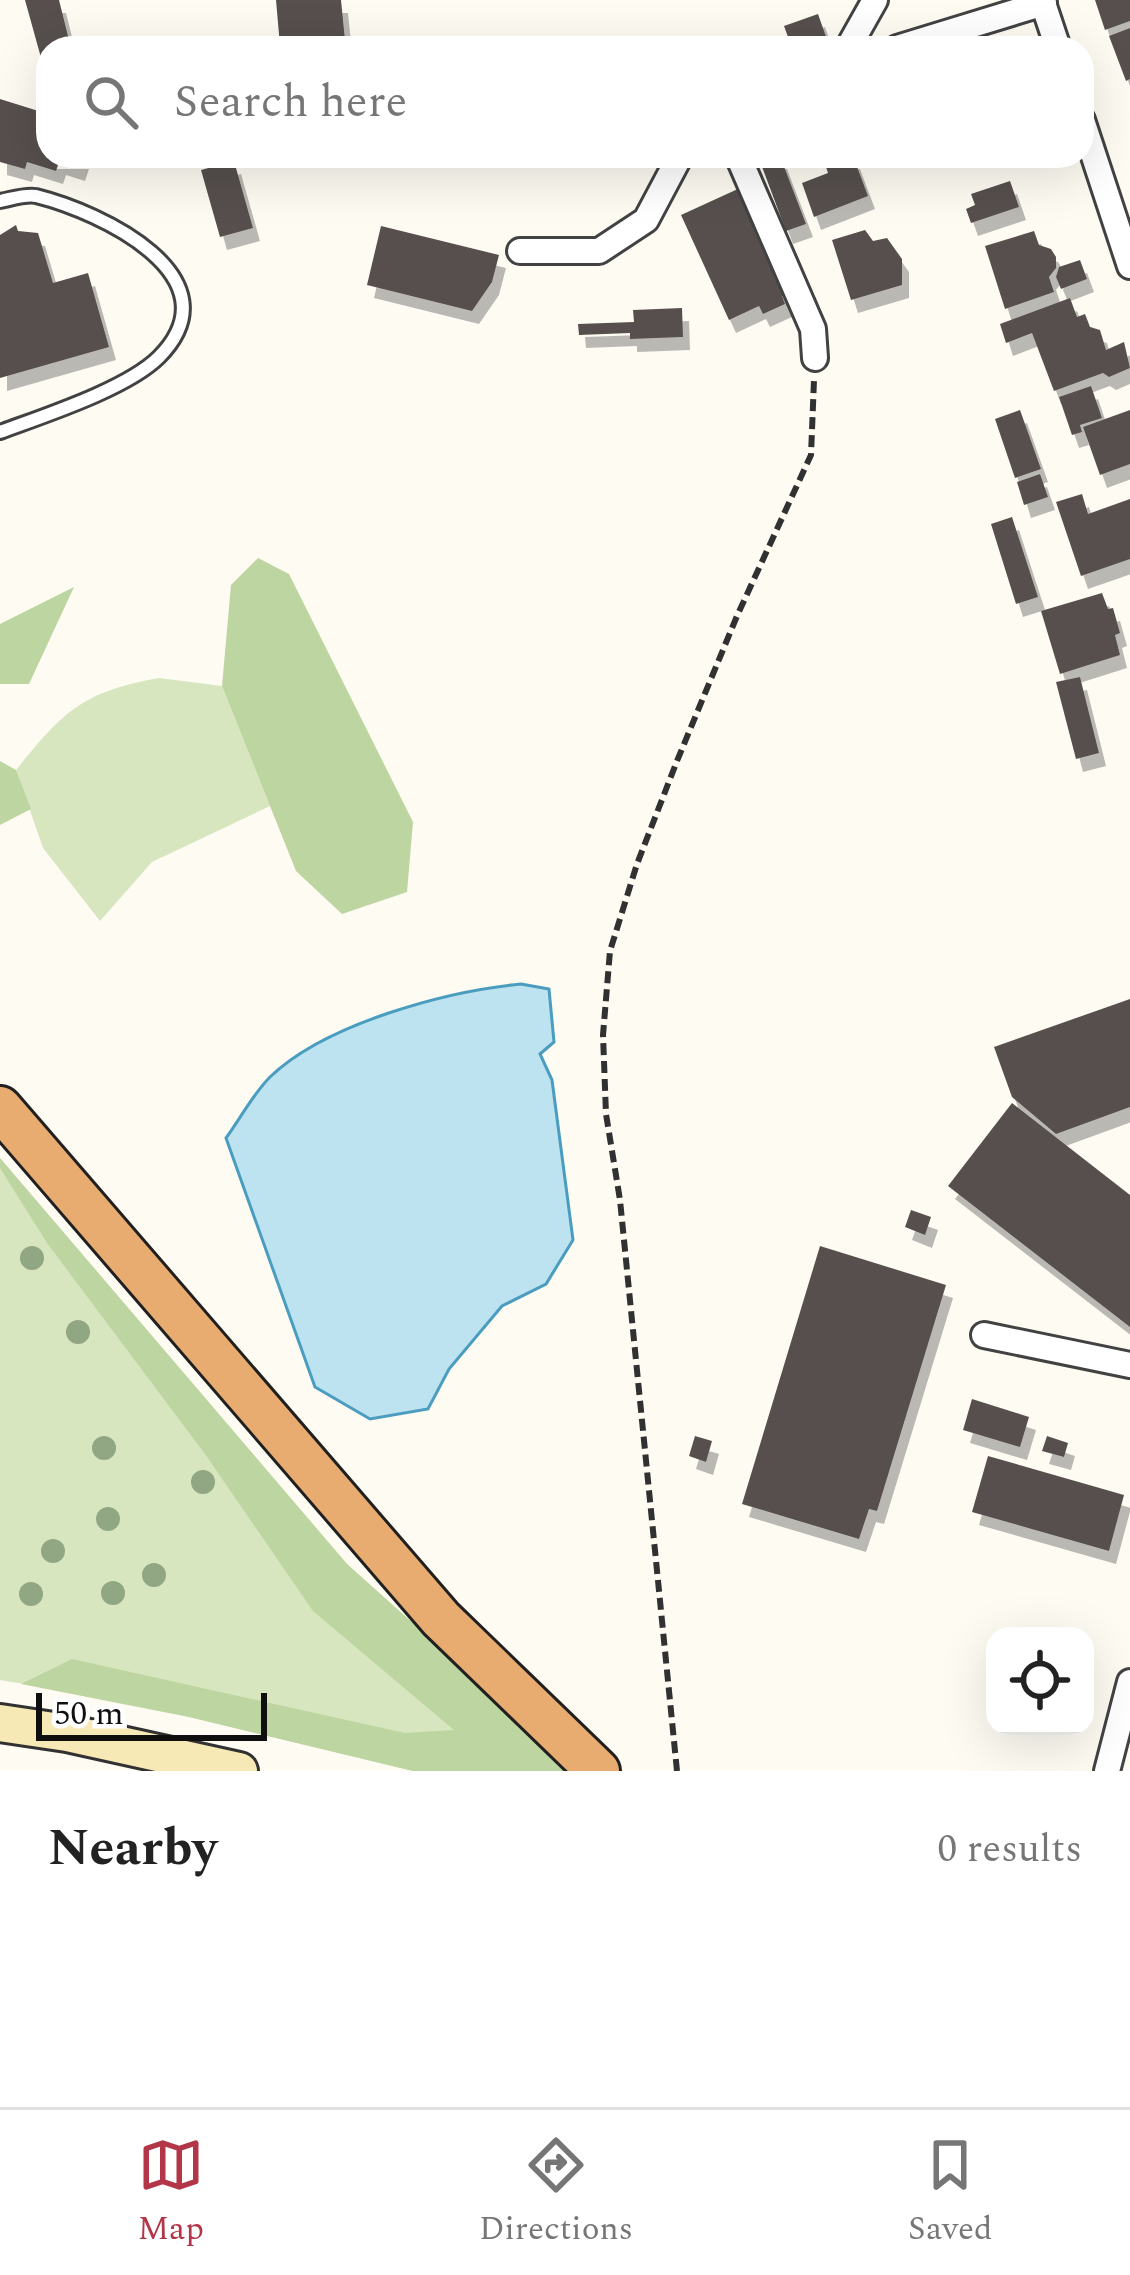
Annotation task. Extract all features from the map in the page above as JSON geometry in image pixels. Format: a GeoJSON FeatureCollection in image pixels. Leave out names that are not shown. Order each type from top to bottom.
{"type":"FeatureCollection","features":[{"type":"Feature","properties":{"kind":"highway"},"geometry":{"type":"LineString","coordinates":[[0,1108],[441,1619],[598,1771]]}},
{"type":"Feature","properties":{"kind":"main road"},"geometry":{"type":"LineString","coordinates":[[0,1723],[239,1771]]}},
{"type":"Feature","properties":{"kind":"street"},"geometry":{"type":"LineString","coordinates":[[854,36],[874,0]]}},
{"type":"Feature","properties":{"kind":"street"},"geometry":{"type":"LineString","coordinates":[[935,36],[1043,2],[1054,36]]}},
{"type":"Feature","properties":{"kind":"street"},"geometry":{"type":"LineString","coordinates":[[1094,156],[1130,266]]}},
{"type":"Feature","properties":{"kind":"street"},"geometry":{"type":"LineString","coordinates":[[520,251],[599,251],[646,220],[674,168]]}},
{"type":"Feature","properties":{"kind":"street"},"geometry":{"type":"LineString","coordinates":[[743,168],[813,329],[815,358]]}},
{"type":"Feature","properties":{"kind":"street"},"geometry":{"type":"LineString","coordinates":[[984,1335],[1130,1365]]}},
{"type":"Feature","properties":{"kind":"street"},"geometry":{"type":"LineString","coordinates":[[1107,1771],[1130,1682]]}},
{"type":"Feature","properties":{"kind":"lane"},"geometry":{"type":"LineString","coordinates":[[0,201],[32,195],[136,239],[158,254],[176,280],[184,304],[178,328],[158,358],[94,396],[0,432]]}},
{"type":"Feature","properties":{"kind":"path"},"geometry":{"type":"LineString","coordinates":[[677,1771],[620,1200],[606,1114],[603,1035],[610,950],[637,864],[686,741],[811,455],[815,358]]}},
{"type":"Feature","properties":{"kind":"green space"},"geometry":{"type":"Polygon","coordinates":[[[258,558],[289,574],[413,822],[407,892],[342,914],[296,871],[222,686],[231,585],[258,558]]]}},
{"type":"Feature","properties":{"kind":"green space"},"geometry":{"type":"Polygon","coordinates":[[[74,587],[29,684],[0,684],[0,624],[74,587]]]}},
{"type":"Feature","properties":{"kind":"green space"},"geometry":{"type":"Polygon","coordinates":[[[159,678],[222,686],[270,806],[152,862],[100,921],[43,848],[16,770],[77,707],[111,690],[159,678]]]}},
{"type":"Feature","properties":{"kind":"green space"},"geometry":{"type":"Polygon","coordinates":[[[0,761],[16,770],[31,809],[0,825],[0,761]]]}},
{"type":"Feature","properties":{"kind":"green space"},"geometry":{"type":"Polygon","coordinates":[[[0,1158],[347,1564],[570,1764],[413,1771],[119,1700],[0,1680],[0,1158]]]}},
{"type":"Feature","properties":{"kind":"green space"},"geometry":{"type":"Polygon","coordinates":[[[0,1158],[347,1564],[570,1764],[570,1771],[413,1771],[189,1717],[21,1684],[72,1659],[405,1733],[454,1730],[313,1611],[205,1454],[47,1243],[0,1168],[0,1158]]]}},
{"type":"Feature","properties":{"kind":"water"},"geometry":{"type":"Polygon","coordinates":[[[521,984],[549,989],[554,1042],[540,1054],[552,1080],[573,1240],[546,1284],[502,1306],[449,1369],[428,1409],[370,1419],[315,1387],[226,1138],[270,1077],[322,1041],[388,1013],[458,994],[521,984]]]}},
{"type":"Feature","properties":{"kind":"building"},"geometry":{"type":"Polygon","coordinates":[[[25,0],[59,0],[68,36],[36,36],[36,40],[25,0]]]}},
{"type":"Feature","properties":{"kind":"building"},"geometry":{"type":"Polygon","coordinates":[[[276,0],[341,0],[345,36],[279,36],[276,0]]]}},
{"type":"Feature","properties":{"kind":"building"},"geometry":{"type":"Polygon","coordinates":[[[1095,0],[1130,0],[1130,21],[1105,30],[1095,0]]]}},
{"type":"Feature","properties":{"kind":"building"},"geometry":{"type":"Polygon","coordinates":[[[818,14],[826,36],[788,36],[784,26],[818,14]]]}},
{"type":"Feature","properties":{"kind":"building"},"geometry":{"type":"Polygon","coordinates":[[[1130,28],[1130,79],[1126,81],[1109,36],[1130,28]]]}},
{"type":"Feature","properties":{"kind":"building"},"geometry":{"type":"Polygon","coordinates":[[[0,99],[36,110],[36,165],[27,162],[25,169],[0,162],[0,99]]]}},
{"type":"Feature","properties":{"kind":"building"},"geometry":{"type":"Polygon","coordinates":[[[236,168],[253,228],[220,237],[201,170],[236,168]]]}},
{"type":"Feature","properties":{"kind":"building"},"geometry":{"type":"Polygon","coordinates":[[[762,168],[785,168],[806,224],[786,231],[762,168]]]}},
{"type":"Feature","properties":{"kind":"building"},"geometry":{"type":"Polygon","coordinates":[[[826,168],[858,168],[868,196],[814,217],[802,183],[828,173],[826,168]]]}},
{"type":"Feature","properties":{"kind":"building"},"geometry":{"type":"Polygon","coordinates":[[[1010,181],[1019,207],[971,223],[966,209],[975,205],[971,194],[1010,181]]]}},
{"type":"Feature","properties":{"kind":"building"},"geometry":{"type":"Polygon","coordinates":[[[740,188],[789,293],[782,296],[785,304],[763,314],[759,306],[729,320],[681,215],[740,188]]]}},
{"type":"Feature","properties":{"kind":"building"},"geometry":{"type":"Polygon","coordinates":[[[16,225],[18,231],[38,233],[53,283],[88,273],[109,347],[0,378],[0,235],[16,225]]]}},
{"type":"Feature","properties":{"kind":"building"},"geometry":{"type":"Polygon","coordinates":[[[381,226],[499,255],[492,282],[472,311],[367,285],[381,226]]]}},
{"type":"Feature","properties":{"kind":"building"},"geometry":{"type":"Polygon","coordinates":[[[865,230],[873,241],[887,238],[902,259],[902,285],[851,300],[832,240],[865,230]]]}},
{"type":"Feature","properties":{"kind":"building"},"geometry":{"type":"Polygon","coordinates":[[[1034,231],[1039,245],[1051,249],[1056,257],[1056,268],[1049,277],[1054,292],[1005,309],[985,246],[1034,231]]]}},
{"type":"Feature","properties":{"kind":"building"},"geometry":{"type":"Polygon","coordinates":[[[1080,260],[1087,279],[1061,289],[1056,277],[1059,267],[1080,260]]]}},
{"type":"Feature","properties":{"kind":"building"},"geometry":{"type":"Polygon","coordinates":[[[1070,298],[1077,317],[1085,314],[1090,327],[1100,330],[1106,350],[1124,342],[1130,368],[1054,391],[1032,333],[1006,343],[1000,324],[1070,298]]]}},
{"type":"Feature","properties":{"kind":"building"},"geometry":{"type":"Polygon","coordinates":[[[682,308],[683,337],[579,335],[578,324],[634,322],[633,310],[682,308]]]}},
{"type":"Feature","properties":{"kind":"building"},"geometry":{"type":"Polygon","coordinates":[[[1091,386],[1102,418],[1080,425],[1082,432],[1072,435],[1059,397],[1091,386]]]}},
{"type":"Feature","properties":{"kind":"building"},"geometry":{"type":"Polygon","coordinates":[[[1020,410],[1041,469],[1015,478],[995,419],[1020,410]]]}},
{"type":"Feature","properties":{"kind":"building"},"geometry":{"type":"Polygon","coordinates":[[[1130,410],[1130,464],[1100,475],[1083,427],[1130,410]]]}},
{"type":"Feature","properties":{"kind":"building"},"geometry":{"type":"Polygon","coordinates":[[[1040,474],[1048,497],[1024,505],[1017,482],[1040,474]]]}},
{"type":"Feature","properties":{"kind":"building"},"geometry":{"type":"Polygon","coordinates":[[[1082,494],[1088,514],[1130,499],[1130,559],[1081,576],[1056,502],[1082,494]]]}},
{"type":"Feature","properties":{"kind":"building"},"geometry":{"type":"Polygon","coordinates":[[[1012,517],[1038,597],[1016,604],[991,524],[1012,517]]]}},
{"type":"Feature","properties":{"kind":"building"},"geometry":{"type":"Polygon","coordinates":[[[1102,593],[1108,609],[1113,608],[1120,655],[1060,674],[1041,611],[1102,593]]]}},
{"type":"Feature","properties":{"kind":"building"},"geometry":{"type":"Polygon","coordinates":[[[1080,677],[1099,753],[1076,759],[1056,682],[1080,677]]]}},
{"type":"Feature","properties":{"kind":"building"},"geometry":{"type":"Polygon","coordinates":[[[1130,999],[1130,1107],[1056,1134],[1012,1097],[994,1047],[1130,999]]]}},
{"type":"Feature","properties":{"kind":"building"},"geometry":{"type":"Polygon","coordinates":[[[1012,1103],[1130,1195],[1130,1327],[948,1186],[1012,1103]]]}},
{"type":"Feature","properties":{"kind":"building"},"geometry":{"type":"Polygon","coordinates":[[[911,1210],[931,1217],[925,1235],[905,1227],[911,1210]]]}},
{"type":"Feature","properties":{"kind":"building"},"geometry":{"type":"Polygon","coordinates":[[[820,1246],[946,1285],[877,1511],[869,1509],[859,1539],[742,1504],[820,1246]]]}},
{"type":"Feature","properties":{"kind":"building"},"geometry":{"type":"Polygon","coordinates":[[[972,1399],[1029,1417],[1020,1447],[963,1430],[972,1399]]]}},
{"type":"Feature","properties":{"kind":"building"},"geometry":{"type":"Polygon","coordinates":[[[695,1436],[712,1441],[706,1462],[689,1456],[695,1436]]]}},
{"type":"Feature","properties":{"kind":"building"},"geometry":{"type":"Polygon","coordinates":[[[1047,1436],[1068,1443],[1064,1457],[1042,1451],[1047,1436]]]}},
{"type":"Feature","properties":{"kind":"building"},"geometry":{"type":"Polygon","coordinates":[[[988,1456],[1124,1495],[1109,1551],[972,1512],[988,1456]]]}}]}
